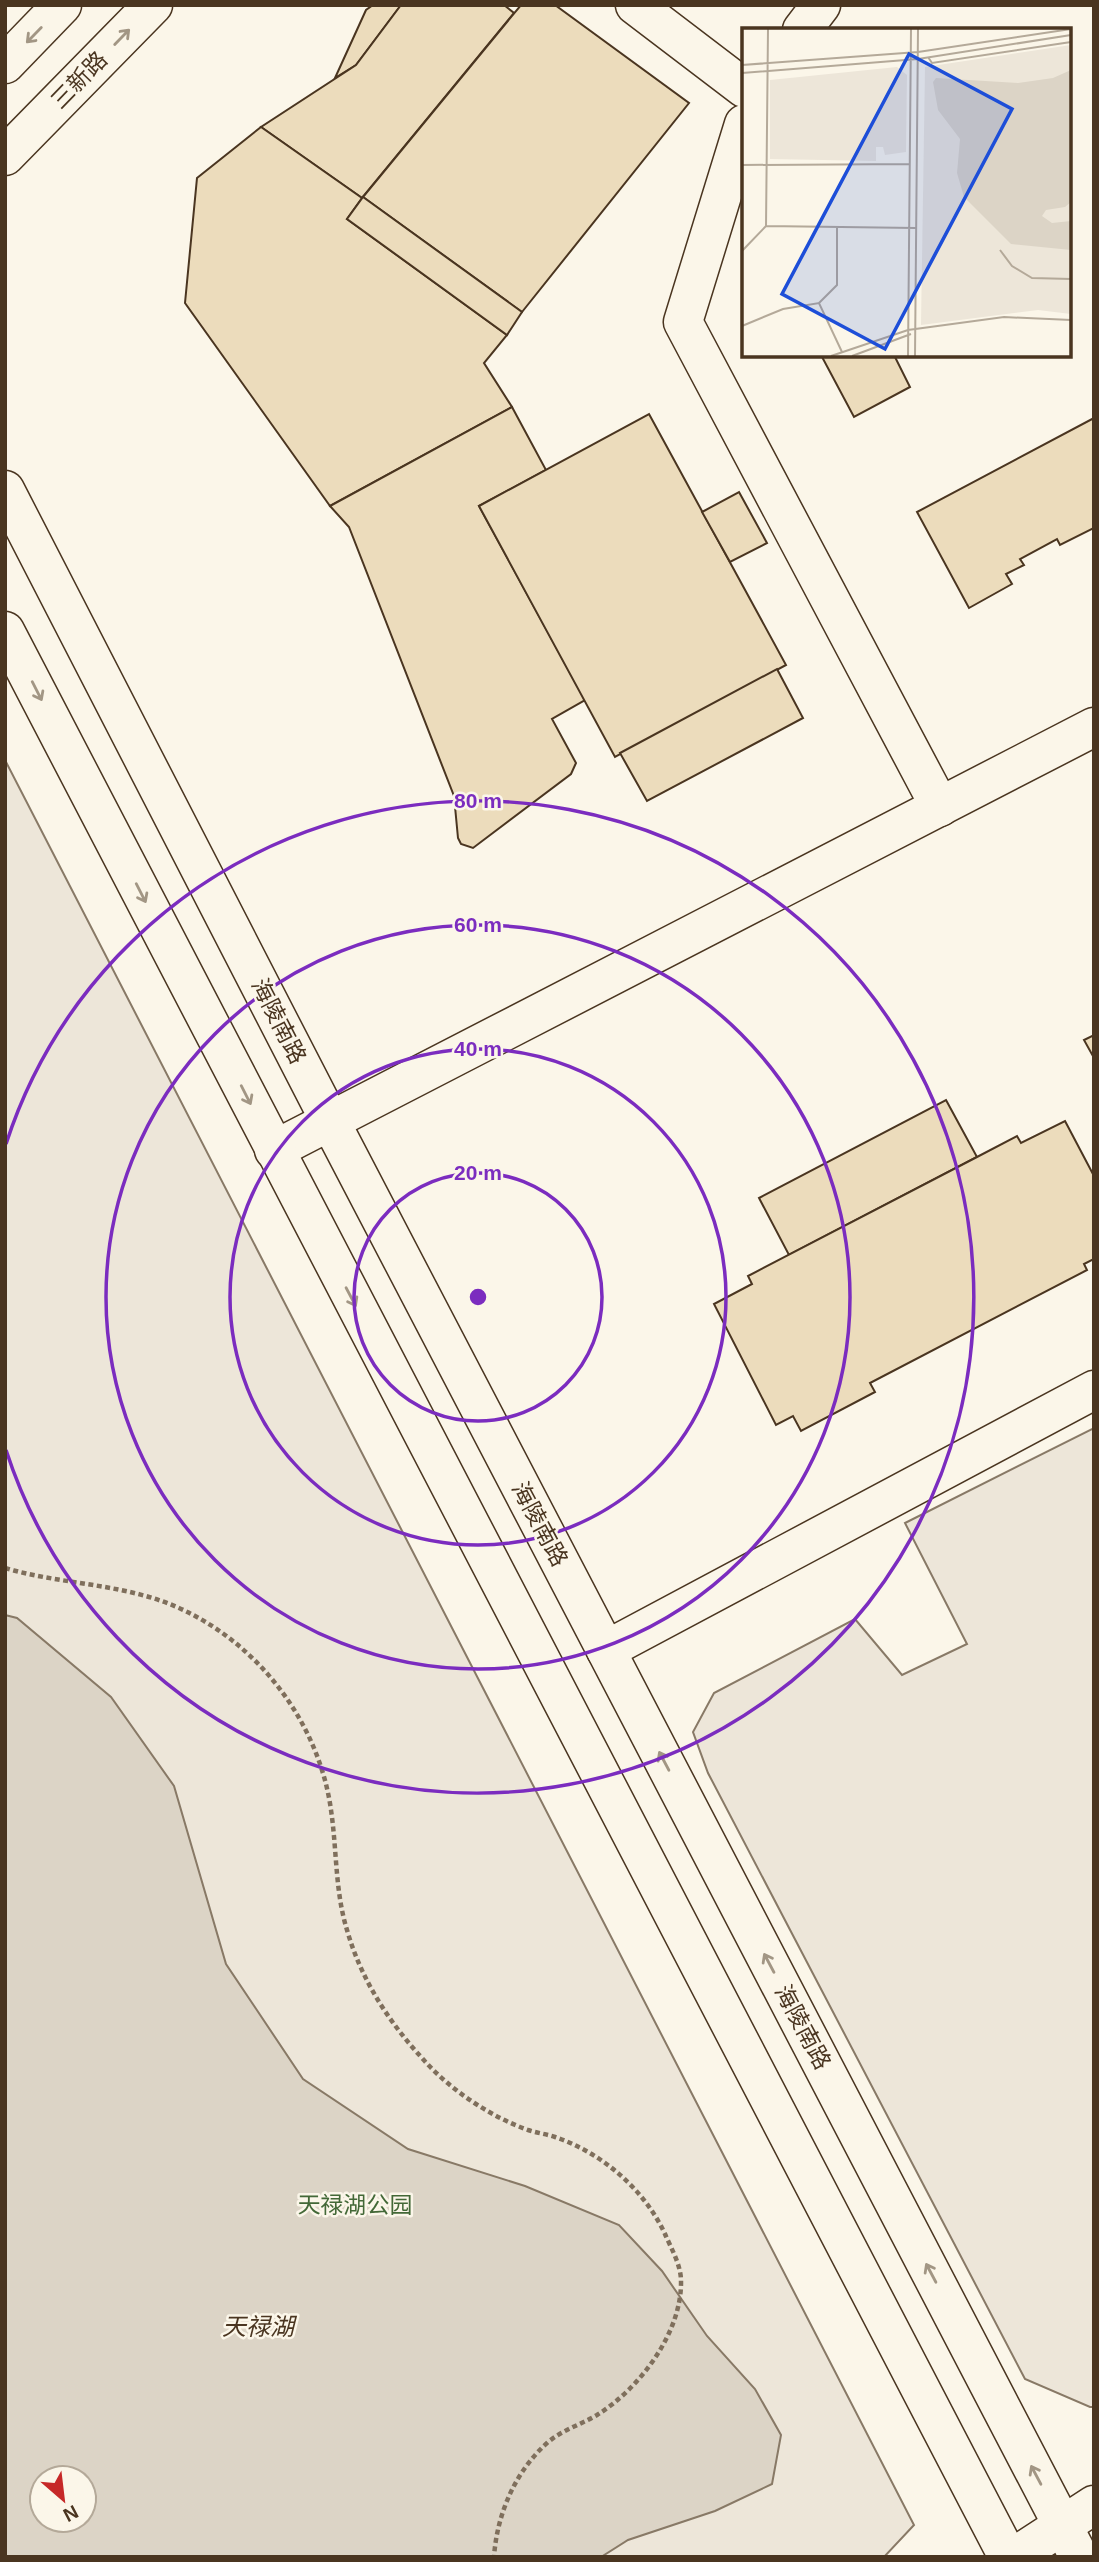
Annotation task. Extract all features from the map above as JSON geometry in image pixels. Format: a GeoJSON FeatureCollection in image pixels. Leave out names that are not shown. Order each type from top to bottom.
{"type":"FeatureCollection","features":[{"type":"Feature","properties":{"kind":"main road"},"geometry":{"type":"LineString","coordinates":[[5,64],[62,5]]}},
{"type":"Feature","properties":{"kind":"main road","name":"三新路"},"geometry":{"type":"LineString","coordinates":[[5,156],[153,5]]}},
{"type":"Feature","properties":{"kind":"main road"},"geometry":{"type":"LineString","coordinates":[[635,5],[742,86]]}},
{"type":"Feature","properties":{"kind":"main road"},"geometry":{"type":"LineString","coordinates":[[804,28],[821,5]]}},
{"type":"Feature","properties":{"kind":"main road"},"geometry":{"type":"LineString","coordinates":[[742,130],[683,322],[940,807]]}},
{"type":"Feature","properties":{"kind":"main road","name":"海陵南路"},"geometry":{"type":"LineString","coordinates":[[5,490],[331,1123],[1071,2541]]}},
{"type":"Feature","properties":{"kind":"main road"},"geometry":{"type":"LineString","coordinates":[[5,631],[1008,2557]]}},
{"type":"Feature","properties":{"kind":"main road"},"geometry":{"type":"LineString","coordinates":[[275,1150],[1094,727]]}},
{"type":"Feature","properties":{"kind":"main road"},"geometry":{"type":"LineString","coordinates":[[606,1650],[1094,1390]]}},
{"type":"Feature","properties":{"kind":"main road"},"geometry":{"type":"LineString","coordinates":[[1014,2557],[1071,2541],[1094,2504]]}},
{"type":"Feature","properties":{"kind":"path"},"geometry":{"type":"LineString","coordinates":[[5,1569],[147,1596],[180,1608],[238,1645],[263,1669],[288,1700],[308,1734],[322,1770],[331,1808],[337,1889],[346,1929],[360,1967],[379,2004],[429,2066],[459,2091],[492,2113],[527,2130],[581,2148],[627,2181],[661,2226],[681,2280],[675,2313],[663,2344],[645,2372],[605,2409],[547,2444],[516,2483],[505,2505],[494,2557]]}},
{"type":"Feature","properties":{"kind":"green space","name":"天禄湖公园"},"geometry":{"type":"Polygon","coordinates":[[[5,760],[914,2525],[884,2557],[5,2557],[5,760]]]}},
{"type":"Feature","properties":{"kind":"green space"},"geometry":{"type":"Polygon","coordinates":[[[1094,1428],[1094,2407],[1090,2407],[1025,2379],[708,1773],[693,1732],[714,1693],[855,1619],[902,1675],[967,1644],[905,1523],[1094,1428]]]}},
{"type":"Feature","properties":{"kind":"water","name":"天禄湖"},"geometry":{"type":"Polygon","coordinates":[[[5,1615],[17,1618],[111,1697],[174,1786],[226,1964],[303,2079],[408,2149],[525,2186],[619,2225],[662,2271],[707,2336],[755,2389],[781,2435],[772,2484],[715,2511],[628,2540],[601,2557],[5,2557],[5,1615]]]}},
{"type":"Feature","properties":{"kind":"building"},"geometry":{"type":"Polygon","coordinates":[[[373,5],[401,5],[356,65],[335,78],[366,10],[373,5]]]}},
{"type":"Feature","properties":{"kind":"building"},"geometry":{"type":"Polygon","coordinates":[[[401,5],[504,5],[514,13],[362,198],[261,127],[356,65],[401,5]]]}},
{"type":"Feature","properties":{"kind":"building"},"geometry":{"type":"Polygon","coordinates":[[[521,5],[555,5],[689,103],[522,312],[363,197],[521,5]]]}},
{"type":"Feature","properties":{"kind":"building"},"geometry":{"type":"Polygon","coordinates":[[[261,127],[362,198],[347,219],[507,335],[484,363],[512,407],[330,506],[185,303],[197,178],[261,127]]]}},
{"type":"Feature","properties":{"kind":"building"},"geometry":{"type":"Polygon","coordinates":[[[363,197],[522,312],[507,335],[347,219],[363,197]]]}},
{"type":"Feature","properties":{"kind":"building"},"geometry":{"type":"Polygon","coordinates":[[[822,357],[895,357],[910,387],[854,417],[822,357]]]}},
{"type":"Feature","properties":{"kind":"building"},"geometry":{"type":"Polygon","coordinates":[[[512,407],[546,470],[479,506],[585,700],[552,719],[576,763],[571,774],[473,848],[461,844],[458,838],[454,796],[349,527],[330,506],[512,407]]]}},
{"type":"Feature","properties":{"kind":"building"},"geometry":{"type":"Polygon","coordinates":[[[649,414],[786,665],[615,757],[479,506],[649,414]]]}},
{"type":"Feature","properties":{"kind":"building"},"geometry":{"type":"Polygon","coordinates":[[[1094,418],[1094,528],[1060,545],[1057,539],[1020,559],[1024,565],[1006,574],[1012,584],[969,608],[917,512],[1094,418]]]}},
{"type":"Feature","properties":{"kind":"building"},"geometry":{"type":"Polygon","coordinates":[[[739,492],[767,543],[730,562],[702,512],[739,492]]]}},
{"type":"Feature","properties":{"kind":"building"},"geometry":{"type":"Polygon","coordinates":[[[777,669],[803,718],[647,801],[620,753],[777,669]]]}},
{"type":"Feature","properties":{"kind":"building"},"geometry":{"type":"Polygon","coordinates":[[[1094,1035],[1094,1058],[1084,1040],[1094,1035]]]}},
{"type":"Feature","properties":{"kind":"building"},"geometry":{"type":"Polygon","coordinates":[[[946,1100],[977,1157],[789,1255],[759,1198],[946,1100]]]}},
{"type":"Feature","properties":{"kind":"building"},"geometry":{"type":"Polygon","coordinates":[[[1065,1121],[1094,1176],[1094,1259],[1084,1264],[1087,1270],[870,1383],[875,1392],[801,1431],[793,1416],[776,1425],[714,1304],[752,1284],[748,1276],[1017,1136],[1021,1143],[1065,1121]]]}}]}
